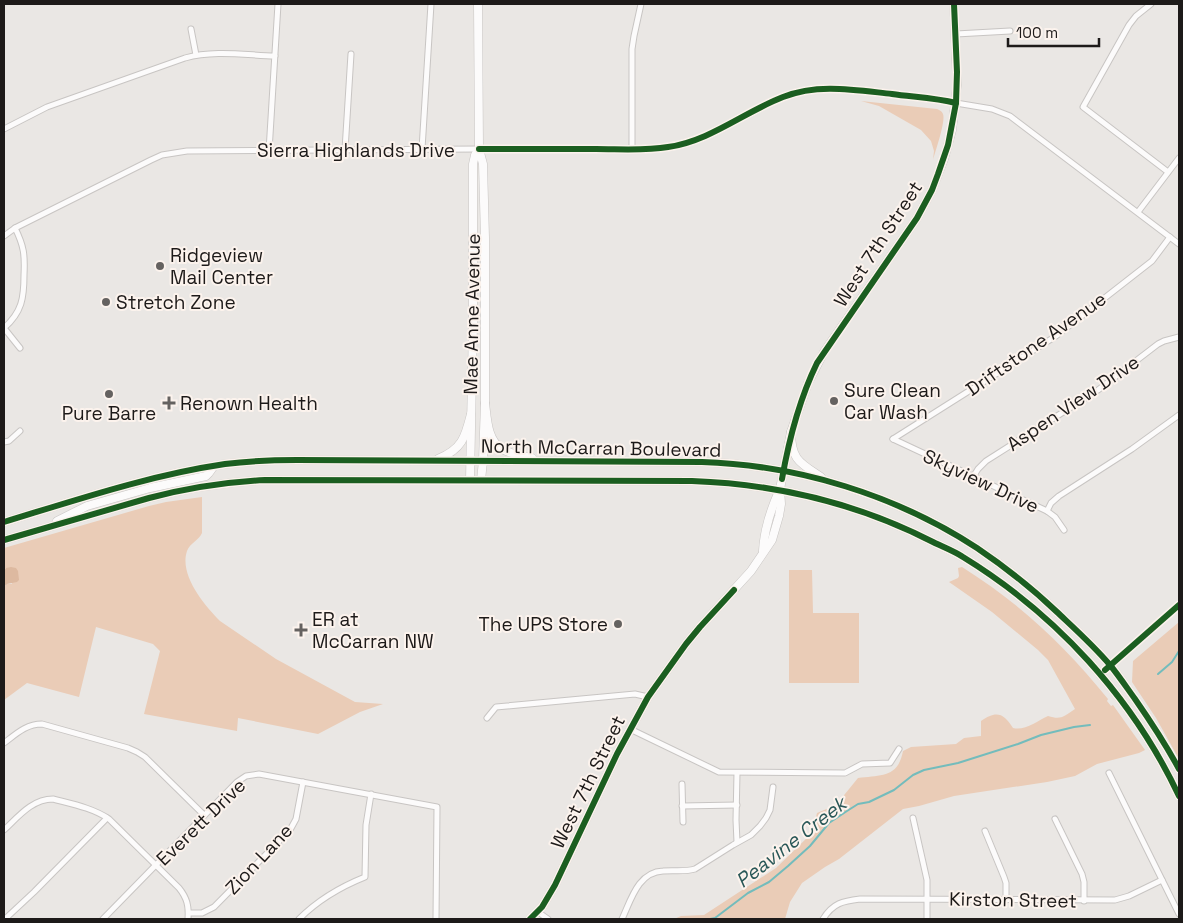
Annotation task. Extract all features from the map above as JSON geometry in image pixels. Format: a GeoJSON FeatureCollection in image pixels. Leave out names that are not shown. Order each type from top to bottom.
{"type":"FeatureCollection","features":[{"type":"Feature","properties":{"kind":"main road","name":"Mae Anne Avenue"},"geometry":{"type":"LineString","coordinates":[[478,4],[478,149],[483,164],[485,238],[485,403],[481,480]]}},
{"type":"Feature","properties":{"kind":"main road","name":"West 7th Street"},"geometry":{"type":"LineString","coordinates":[[530,919],[538,912],[555,885],[616,754],[648,697],[686,644],[709,616],[741,583],[758,562],[763,551],[772,540],[778,521],[780,489],[791,432],[808,383],[817,363],[917,218],[928,198],[948,145],[956,103],[957,72],[954,4]]}},
{"type":"Feature","properties":{"kind":"main road","name":"Mae Anne Avenue"},"geometry":{"type":"LineString","coordinates":[[470,480],[473,323],[473,164],[478,149]]}},
{"type":"Feature","properties":{"kind":"main road"},"geometry":{"type":"LineString","coordinates":[[485,403],[492,439],[498,446],[507,451],[544,461]]}},
{"type":"Feature","properties":{"kind":"main road"},"geometry":{"type":"LineString","coordinates":[[418,461],[434,461],[455,450],[464,438],[471,414]]}},
{"type":"Feature","properties":{"kind":"main road"},"geometry":{"type":"LineString","coordinates":[[791,432],[791,444],[798,460],[827,481]]}},
{"type":"Feature","properties":{"kind":"main road","name":"North McCarran Boulevard"},"geometry":{"type":"LineString","coordinates":[[4,522],[185,471],[248,462],[280,460],[713,463],[737,464],[827,481],[897,506],[934,523],[1001,564],[1044,600],[1110,665],[1153,725],[1179,769]]}},
{"type":"Feature","properties":{"kind":"main road"},"geometry":{"type":"LineString","coordinates":[[47,527],[87,506],[150,488],[206,476],[214,466]]}},
{"type":"Feature","properties":{"kind":"main road","name":"North McCarran Boulevard"},"geometry":{"type":"LineString","coordinates":[[4,540],[149,498],[198,487],[282,479],[692,481],[748,484],[780,489],[827,500],[912,530],[962,556],[1008,588],[1039,613],[1084,656],[1100,675],[1134,718],[1152,746],[1179,796]]}},
{"type":"Feature","properties":{"kind":"street"},"geometry":{"type":"LineString","coordinates":[[269,150],[278,4]]}},
{"type":"Feature","properties":{"kind":"street"},"geometry":{"type":"LineString","coordinates":[[422,149],[431,4]]}},
{"type":"Feature","properties":{"kind":"street"},"geometry":{"type":"LineString","coordinates":[[632,149],[632,49],[641,4]]}},
{"type":"Feature","properties":{"kind":"street"},"geometry":{"type":"LineString","coordinates":[[1151,4],[1136,16],[1129,25],[1083,107],[1168,172]]}},
{"type":"Feature","properties":{"kind":"street"},"geometry":{"type":"LineString","coordinates":[[191,29],[196,55]]}},
{"type":"Feature","properties":{"kind":"street"},"geometry":{"type":"LineString","coordinates":[[956,34],[1010,31]]}},
{"type":"Feature","properties":{"kind":"street"},"geometry":{"type":"LineString","coordinates":[[4,128],[47,107],[184,58],[216,53],[275,56]]}},
{"type":"Feature","properties":{"kind":"street"},"geometry":{"type":"LineString","coordinates":[[345,150],[351,54]]}},
{"type":"Feature","properties":{"kind":"street","name":"Sierra Highlands Drive"},"geometry":{"type":"LineString","coordinates":[[4,236],[15,228],[162,155],[187,151],[632,149],[669,147],[712,132],[784,97],[800,92],[833,88],[942,100],[992,108],[1010,116],[1179,244]]}},
{"type":"Feature","properties":{"kind":"street"},"geometry":{"type":"LineString","coordinates":[[1138,212],[1179,158]]}},
{"type":"Feature","properties":{"kind":"street"},"geometry":{"type":"LineString","coordinates":[[15,228],[22,242],[24,256],[24,294],[18,312],[4,328],[20,348]]}},
{"type":"Feature","properties":{"kind":"street","name":"Driftstone Avenue"},"geometry":{"type":"LineString","coordinates":[[893,439],[1061,332],[1152,261],[1170,238]]}},
{"type":"Feature","properties":{"kind":"street","name":"Aspen View Drive"},"geometry":{"type":"LineString","coordinates":[[974,477],[978,469],[986,461],[1098,390],[1158,344],[1179,337]]}},
{"type":"Feature","properties":{"kind":"street"},"geometry":{"type":"LineString","coordinates":[[1047,511],[1059,496],[1132,449],[1179,415]]}},
{"type":"Feature","properties":{"kind":"street"},"geometry":{"type":"LineString","coordinates":[[4,442],[20,432]]}},
{"type":"Feature","properties":{"kind":"street","name":"Skyview Drive"},"geometry":{"type":"LineString","coordinates":[[893,439],[1047,511],[1054,516],[1064,530]]}},
{"type":"Feature","properties":{"kind":"street"},"geometry":{"type":"LineString","coordinates":[[1100,675],[1179,605]]}},
{"type":"Feature","properties":{"kind":"street"},"geometry":{"type":"LineString","coordinates":[[487,718],[496,707],[635,694],[648,697]]}},
{"type":"Feature","properties":{"kind":"street"},"geometry":{"type":"LineString","coordinates":[[4,743],[24,728],[35,724],[42,724],[128,748],[145,757],[204,815]]}},
{"type":"Feature","properties":{"kind":"street"},"geometry":{"type":"LineString","coordinates":[[630,729],[719,772],[845,773],[862,764],[890,763],[899,749]]}},
{"type":"Feature","properties":{"kind":"street"},"geometry":{"type":"LineString","coordinates":[[737,773],[738,842]]}},
{"type":"Feature","properties":{"kind":"street"},"geometry":{"type":"LineString","coordinates":[[1109,773],[1179,914]]}},
{"type":"Feature","properties":{"kind":"street","name":"Everett Drive"},"geometry":{"type":"LineString","coordinates":[[103,919],[237,782],[246,776],[259,774],[437,807],[436,919]]}},
{"type":"Feature","properties":{"kind":"street","name":"Zion Lane"},"geometry":{"type":"LineString","coordinates":[[189,916],[202,913],[214,907],[290,830],[296,818],[303,782]]}},
{"type":"Feature","properties":{"kind":"street"},"geometry":{"type":"LineString","coordinates":[[682,784],[682,822]]}},
{"type":"Feature","properties":{"kind":"street"},"geometry":{"type":"LineString","coordinates":[[622,919],[639,883],[650,874],[662,871],[689,871],[695,869],[751,835],[766,818],[770,810],[773,787]]}},
{"type":"Feature","properties":{"kind":"street"},"geometry":{"type":"LineString","coordinates":[[299,919],[335,891],[365,877],[366,824],[372,794]]}},
{"type":"Feature","properties":{"kind":"street"},"geometry":{"type":"LineString","coordinates":[[4,830],[30,806],[40,800],[53,799],[90,809],[107,818],[184,893],[189,906],[189,916]]}},
{"type":"Feature","properties":{"kind":"street"},"geometry":{"type":"LineString","coordinates":[[682,806],[737,805]]}},
{"type":"Feature","properties":{"kind":"street"},"geometry":{"type":"LineString","coordinates":[[5,919],[107,818]]}},
{"type":"Feature","properties":{"kind":"street"},"geometry":{"type":"LineString","coordinates":[[913,818],[927,880],[927,919]]}},
{"type":"Feature","properties":{"kind":"street"},"geometry":{"type":"LineString","coordinates":[[1055,819],[1082,874],[1084,900]]}},
{"type":"Feature","properties":{"kind":"street"},"geometry":{"type":"LineString","coordinates":[[985,831],[1006,883],[1006,900]]}},
{"type":"Feature","properties":{"kind":"street","name":"Kirston Street"},"geometry":{"type":"LineString","coordinates":[[823,919],[833,907],[840,903],[860,898],[1115,900],[1123,899],[1162,880]]}},
{"type":"Feature","properties":{"kind":"street"},"geometry":{"type":"LineString","coordinates":[[538,912],[548,919]]}},
{"type":"Feature","properties":{"kind":"shaded area"},"geometry":{"type":"Polygon","coordinates":[[[861,101],[941,111],[944,118],[933,160],[934,151],[931,141],[921,130],[879,106],[861,101]]]}},
{"type":"Feature","properties":{"kind":"shaded area"},"geometry":{"type":"Polygon","coordinates":[[[202,497],[202,533],[188,548],[185,560],[194,589],[220,621],[276,659],[355,702],[383,704],[360,712],[318,734],[238,718],[237,731],[144,714],[160,651],[153,644],[96,627],[79,697],[27,683],[4,700],[4,583],[6,586],[7,584],[12,584],[6,568],[4,571],[4,548],[149,506],[202,497]]]}},
{"type":"Feature","properties":{"kind":"shaded area"},"geometry":{"type":"Polygon","coordinates":[[[962,567],[1023,611],[1075,661],[1108,699],[1107,701],[1111,706],[1113,705],[1145,750],[1097,764],[1075,776],[954,796],[903,809],[839,859],[802,883],[790,902],[785,919],[674,919],[681,916],[704,915],[776,868],[812,833],[817,813],[836,805],[858,778],[887,774],[893,771],[901,760],[903,751],[911,747],[956,744],[964,738],[981,736],[981,721],[995,714],[1003,716],[1013,728],[1017,729],[1026,727],[1048,716],[1062,717],[1075,709],[1048,660],[992,612],[949,582],[958,578],[958,568],[962,567]]]}},
{"type":"Feature","properties":{"kind":"shaded area"},"geometry":{"type":"Polygon","coordinates":[[[6,568],[16,568],[18,571],[19,580],[6,586],[4,583],[4,571],[6,568]]]}},
{"type":"Feature","properties":{"kind":"shaded area"},"geometry":{"type":"Polygon","coordinates":[[[789,570],[812,570],[813,613],[859,613],[859,683],[789,683],[789,570]]]}},
{"type":"Feature","properties":{"kind":"shaded area"},"geometry":{"type":"Polygon","coordinates":[[[1179,622],[1179,759],[1156,718],[1132,682],[1133,661],[1179,622]]]}},
{"type":"Feature","properties":{"kind":"waterway","name":"Peavine Creek"},"geometry":{"type":"LineString","coordinates":[[1158,674],[1172,662],[1179,651]]}},
{"type":"Feature","properties":{"kind":"waterway","name":"Peavine Creek"},"geometry":{"type":"LineString","coordinates":[[710,919],[715,918],[748,893],[769,882],[810,846],[829,823],[858,804],[869,802],[894,790],[913,775],[924,770],[958,763],[1041,735],[1090,725]]}},
{"type":"Feature","properties":{"kind":"cycle path"},"geometry":{"type":"LineString","coordinates":[[782,479],[795,420],[817,363],[917,218],[938,174],[948,145],[956,103],[957,72],[954,4]]}},
{"type":"Feature","properties":{"kind":"cycle path"},"geometry":{"type":"LineString","coordinates":[[479,149],[632,150],[668,147],[698,139],[769,103],[810,90],[850,90],[956,103]]}},
{"type":"Feature","properties":{"kind":"cycle path"},"geometry":{"type":"LineString","coordinates":[[4,522],[113,489],[169,475],[225,464],[261,461],[702,462],[774,469],[845,486],[880,498],[946,529],[998,563],[1048,603],[1098,651],[1147,716],[1179,769]]}},
{"type":"Feature","properties":{"kind":"cycle path"},"geometry":{"type":"LineString","coordinates":[[4,540],[163,494],[236,482],[265,480],[692,481],[755,486],[786,491],[846,506],[904,528],[960,555],[1030,605],[1089,661],[1115,692],[1139,725],[1179,796]]}},
{"type":"Feature","properties":{"kind":"cycle path"},"geometry":{"type":"LineString","coordinates":[[530,919],[542,907],[555,885],[617,754],[648,697],[686,644],[734,590]]}},
{"type":"Feature","properties":{"kind":"cycle path"},"geometry":{"type":"LineString","coordinates":[[1105,670],[1179,605]]}},
{"type":"Feature","properties":{"kind":"place","name":"Ridgeview Mail Center"},"geometry":{"type":"Point","coordinates":[160,266]}},
{"type":"Feature","properties":{"kind":"place","name":"Stretch Zone"},"geometry":{"type":"Point","coordinates":[106,302]}},
{"type":"Feature","properties":{"kind":"place","name":"Pure Barre"},"geometry":{"type":"Point","coordinates":[109,394]}},
{"type":"Feature","properties":{"kind":"place","name":"Sure Clean Car Wash"},"geometry":{"type":"Point","coordinates":[834,401]}},
{"type":"Feature","properties":{"kind":"place","name":"Renown Health"},"geometry":{"type":"Point","coordinates":[169,403]}},
{"type":"Feature","properties":{"kind":"place","name":"The UPS Store"},"geometry":{"type":"Point","coordinates":[618,624]}},
{"type":"Feature","properties":{"kind":"place","name":"ER at McCarran NW"},"geometry":{"type":"Point","coordinates":[301,630]}}]}
